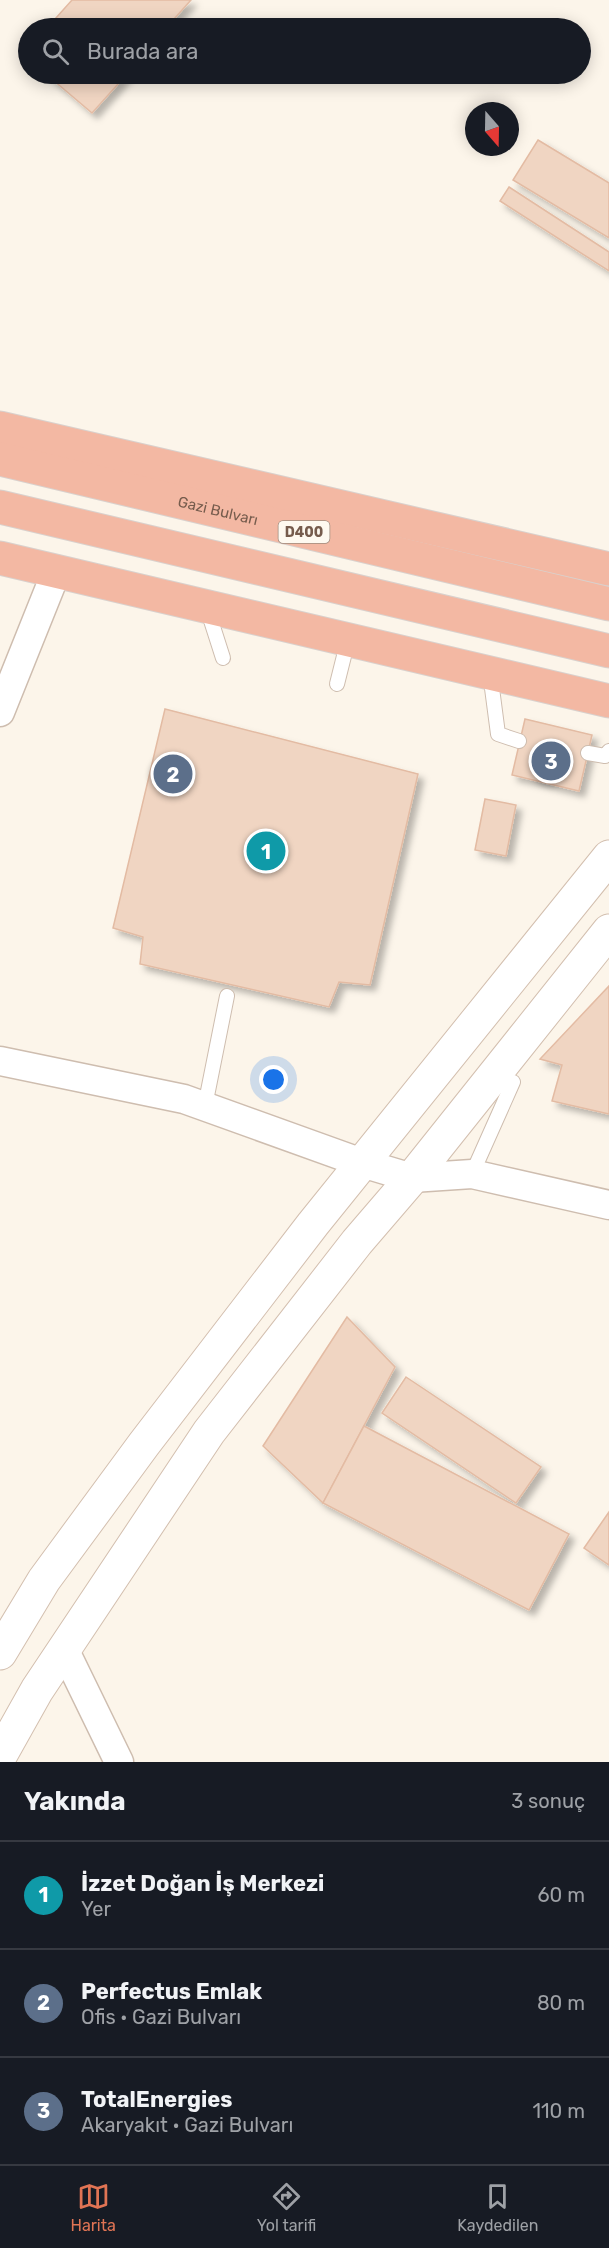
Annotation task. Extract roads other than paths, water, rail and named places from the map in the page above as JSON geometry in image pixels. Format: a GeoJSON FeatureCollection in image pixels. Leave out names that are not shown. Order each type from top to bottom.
{"type":"FeatureCollection","features":[{"type":"Feature","properties":{"kind":"highway"},"geometry":{"type":"LineString","coordinates":[[0,428],[609,569]]}},
{"type":"Feature","properties":{"kind":"highway","name":"Gazi Bulvarı"},"geometry":{"type":"LineString","coordinates":[[0,459],[609,604]]}},
{"type":"Feature","properties":{"kind":"highway"},"geometry":{"type":"LineString","coordinates":[[0,507],[609,651]]}},
{"type":"Feature","properties":{"kind":"highway"},"geometry":{"type":"LineString","coordinates":[[0,558],[609,701]]}},
{"type":"Feature","properties":{"kind":"street"},"geometry":{"type":"LineString","coordinates":[[0,712],[9,664],[57,570]]}},
{"type":"Feature","properties":{"kind":"street"},"geometry":{"type":"LineString","coordinates":[[0,1653],[44,1580],[144,1444],[362,1163],[609,857]]}},
{"type":"Feature","properties":{"kind":"street"},"geometry":{"type":"LineString","coordinates":[[0,1756],[64,1649],[209,1432],[357,1242],[412,1178],[609,931]]}},
{"type":"Feature","properties":{"kind":"street"},"geometry":{"type":"LineString","coordinates":[[0,1060],[184,1098],[362,1163],[412,1178],[472,1174],[609,1205]]}},
{"type":"Feature","properties":{"kind":"street"},"geometry":{"type":"LineString","coordinates":[[64,1649],[119,1762]]}},
{"type":"Feature","properties":{"kind":"lane"},"geometry":{"type":"LineString","coordinates":[[207,606],[223,658]]}},
{"type":"Feature","properties":{"kind":"lane"},"geometry":{"type":"LineString","coordinates":[[337,684],[348,639]]}},
{"type":"Feature","properties":{"kind":"lane"},"geometry":{"type":"LineString","coordinates":[[490,673],[498,734],[519,741]]}},
{"type":"Feature","properties":{"kind":"lane"},"geometry":{"type":"LineString","coordinates":[[588,753],[606,756],[609,751]]}},
{"type":"Feature","properties":{"kind":"lane"},"geometry":{"type":"LineString","coordinates":[[205,1106],[227,996]]}},
{"type":"Feature","properties":{"kind":"lane"},"geometry":{"type":"LineString","coordinates":[[472,1174],[513,1082]]}},
{"type":"Feature","properties":{"kind":"place","name":"TotalEnergies"},"geometry":{"type":"Point","coordinates":[551,761]}},
{"type":"Feature","properties":{"kind":"place","name":"Perfectus Emlak"},"geometry":{"type":"Point","coordinates":[173,774]}},
{"type":"Feature","properties":{"kind":"place","name":"İzzet Doğan İş Merkezi"},"geometry":{"type":"Point","coordinates":[266,851]}}]}
